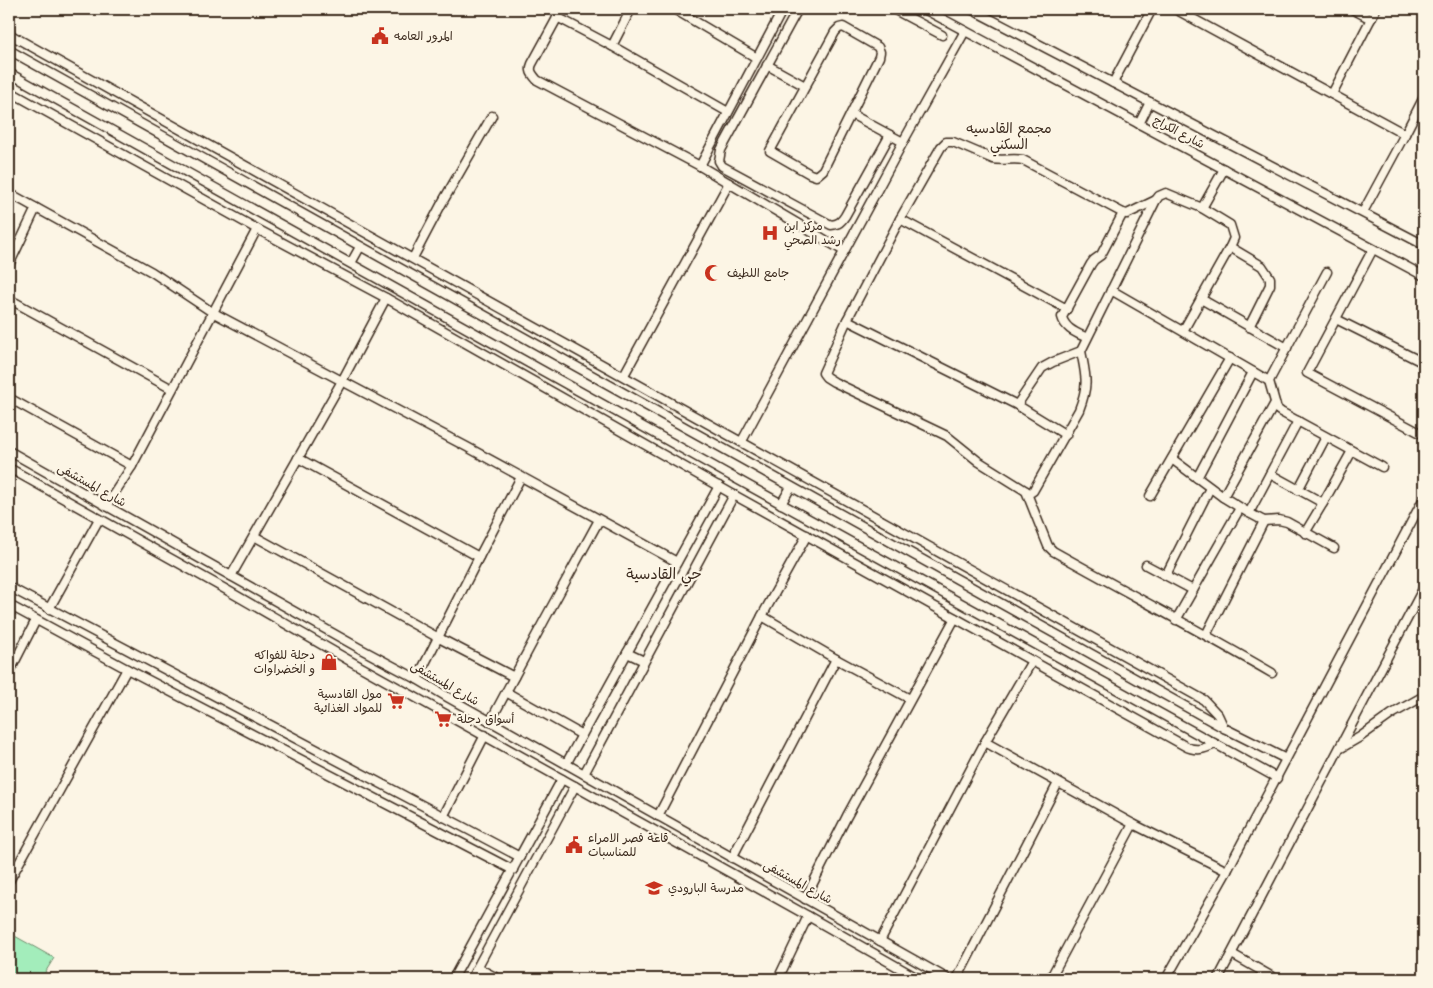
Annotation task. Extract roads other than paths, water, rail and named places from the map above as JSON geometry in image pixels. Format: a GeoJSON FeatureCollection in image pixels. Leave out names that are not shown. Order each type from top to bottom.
{"type":"FeatureCollection","features":[{"type":"Feature","properties":{"kind":"street"},"geometry":{"type":"LineString","coordinates":[[562,9],[530,69],[537,80],[729,182],[844,251]]}},
{"type":"Feature","properties":{"kind":"street"},"geometry":{"type":"LineString","coordinates":[[612,46],[631,9]]}},
{"type":"Feature","properties":{"kind":"street"},"geometry":{"type":"LineString","coordinates":[[674,9],[758,58]]}},
{"type":"Feature","properties":{"kind":"street"},"geometry":{"type":"LineString","coordinates":[[700,166],[783,9]]}},
{"type":"Feature","properties":{"kind":"street"},"geometry":{"type":"LineString","coordinates":[[798,9],[721,150],[719,161],[722,166],[831,225],[838,224],[846,216],[890,135]]}},
{"type":"Feature","properties":{"kind":"street"},"geometry":{"type":"LineString","coordinates":[[893,9],[942,35]]}},
{"type":"Feature","properties":{"kind":"street","name":"شارع الكراج"},"geometry":{"type":"LineString","coordinates":[[924,9],[1424,276]]}},
{"type":"Feature","properties":{"kind":"street"},"geometry":{"type":"LineString","coordinates":[[974,9],[1424,245]]}},
{"type":"Feature","properties":{"kind":"street"},"geometry":{"type":"LineString","coordinates":[[1113,83],[1152,9]]}},
{"type":"Feature","properties":{"kind":"street"},"geometry":{"type":"LineString","coordinates":[[1175,9],[1405,134]]}},
{"type":"Feature","properties":{"kind":"street"},"geometry":{"type":"LineString","coordinates":[[1352,9],[1371,19]]}},
{"type":"Feature","properties":{"kind":"street"},"geometry":{"type":"LineString","coordinates":[[1332,94],[1376,9]]}},
{"type":"Feature","properties":{"kind":"street"},"geometry":{"type":"LineString","coordinates":[[557,17],[728,112]]}},
{"type":"Feature","properties":{"kind":"street"},"geometry":{"type":"LineString","coordinates":[[843,27],[872,43],[880,52],[851,114],[820,174],[816,176],[770,151],[805,86],[839,28],[843,27]]}},
{"type":"Feature","properties":{"kind":"street"},"geometry":{"type":"LineString","coordinates":[[742,441],[965,31]]}},
{"type":"Feature","properties":{"kind":"street"},"geometry":{"type":"LineString","coordinates":[[9,34],[624,375],[1204,700],[1210,704],[1218,715],[1224,728]]}},
{"type":"Feature","properties":{"kind":"street"},"geometry":{"type":"LineString","coordinates":[[9,50],[1148,686],[1224,728],[1286,759]]}},
{"type":"Feature","properties":{"kind":"street"},"geometry":{"type":"LineString","coordinates":[[767,65],[805,86]]}},
{"type":"Feature","properties":{"kind":"street"},"geometry":{"type":"LineString","coordinates":[[9,73],[1276,778]]}},
{"type":"Feature","properties":{"kind":"street"},"geometry":{"type":"LineString","coordinates":[[75,87],[82,75]]}},
{"type":"Feature","properties":{"kind":"street"},"geometry":{"type":"LineString","coordinates":[[9,90],[207,201],[386,298],[807,536],[1190,749],[1200,750],[1215,744]]}},
{"type":"Feature","properties":{"kind":"street"},"geometry":{"type":"LineString","coordinates":[[1363,212],[1424,97]]}},
{"type":"Feature","properties":{"kind":"street"},"geometry":{"type":"LineString","coordinates":[[1139,124],[1150,102]]}},
{"type":"Feature","properties":{"kind":"street"},"geometry":{"type":"LineString","coordinates":[[57,117],[65,104]]}},
{"type":"Feature","properties":{"kind":"street"},"geometry":{"type":"LineString","coordinates":[[851,114],[903,142]]}},
{"type":"Feature","properties":{"kind":"street"},"geometry":{"type":"LineString","coordinates":[[414,258],[442,203],[492,116]]}},
{"type":"Feature","properties":{"kind":"street"},"geometry":{"type":"LineString","coordinates":[[1156,200],[1127,214],[1122,213],[1023,160],[993,159],[953,142],[946,142],[941,147],[900,219],[847,320],[824,373],[826,377],[834,382],[947,436],[978,460],[1030,493],[1066,436],[1079,410],[1087,380],[1081,351],[1156,200],[1159,196],[1166,193],[1202,208],[1230,225],[1234,238],[1184,331]]}},
{"type":"Feature","properties":{"kind":"street"},"geometry":{"type":"LineString","coordinates":[[223,170],[231,157]]}},
{"type":"Feature","properties":{"kind":"street"},"geometry":{"type":"LineString","coordinates":[[1202,208],[1224,169]]}},
{"type":"Feature","properties":{"kind":"street"},"geometry":{"type":"LineString","coordinates":[[624,375],[729,182]]}},
{"type":"Feature","properties":{"kind":"street"},"geometry":{"type":"LineString","coordinates":[[207,201],[214,187]]}},
{"type":"Feature","properties":{"kind":"street"},"geometry":{"type":"LineString","coordinates":[[9,192],[152,272],[212,312],[677,562]]}},
{"type":"Feature","properties":{"kind":"street"},"geometry":{"type":"LineString","coordinates":[[9,265],[36,208]]}},
{"type":"Feature","properties":{"kind":"street"},"geometry":{"type":"LineString","coordinates":[[1087,338],[1067,327],[1062,316],[1091,264],[1102,255],[1122,213]]}},
{"type":"Feature","properties":{"kind":"street"},"geometry":{"type":"LineString","coordinates":[[900,219],[1066,309]]}},
{"type":"Feature","properties":{"kind":"street"},"geometry":{"type":"LineString","coordinates":[[106,506],[132,466],[256,228]]}},
{"type":"Feature","properties":{"kind":"street"},"geometry":{"type":"LineString","coordinates":[[1230,246],[1262,266],[1270,278],[1270,285],[1249,327]]}},
{"type":"Feature","properties":{"kind":"street"},"geometry":{"type":"LineString","coordinates":[[351,264],[360,247]]}},
{"type":"Feature","properties":{"kind":"street"},"geometry":{"type":"LineString","coordinates":[[1374,249],[1307,373],[1424,435]]}},
{"type":"Feature","properties":{"kind":"street"},"geometry":{"type":"LineString","coordinates":[[1327,272],[1269,381],[1275,403],[1277,409],[1281,412],[1382,467]]}},
{"type":"Feature","properties":{"kind":"street"},"geometry":{"type":"LineString","coordinates":[[1111,290],[1269,381]]}},
{"type":"Feature","properties":{"kind":"street"},"geometry":{"type":"LineString","coordinates":[[231,576],[342,381],[386,298]]}},
{"type":"Feature","properties":{"kind":"street"},"geometry":{"type":"LineString","coordinates":[[9,299],[172,389]]}},
{"type":"Feature","properties":{"kind":"street"},"geometry":{"type":"LineString","coordinates":[[1201,300],[1287,348]]}},
{"type":"Feature","properties":{"kind":"street"},"geometry":{"type":"LineString","coordinates":[[1336,319],[1424,363]]}},
{"type":"Feature","properties":{"kind":"street"},"geometry":{"type":"LineString","coordinates":[[847,320],[1017,405],[1066,436]]}},
{"type":"Feature","properties":{"kind":"street"},"geometry":{"type":"LineString","coordinates":[[1017,405],[1042,368],[1081,351]]}},
{"type":"Feature","properties":{"kind":"street"},"geometry":{"type":"LineString","coordinates":[[1150,496],[1230,358]]}},
{"type":"Feature","properties":{"kind":"street"},"geometry":{"type":"LineString","coordinates":[[1197,478],[1253,372]]}},
{"type":"Feature","properties":{"kind":"street"},"geometry":{"type":"LineString","coordinates":[[579,408],[586,395]]}},
{"type":"Feature","properties":{"kind":"street"},"geometry":{"type":"LineString","coordinates":[[9,398],[132,466]]}},
{"type":"Feature","properties":{"kind":"street"},"geometry":{"type":"LineString","coordinates":[[663,415],[670,401]]}},
{"type":"Feature","properties":{"kind":"street"},"geometry":{"type":"LineString","coordinates":[[1223,497],[1275,403]]}},
{"type":"Feature","properties":{"kind":"street"},"geometry":{"type":"LineString","coordinates":[[1249,514],[1298,422]]}},
{"type":"Feature","properties":{"kind":"street"},"geometry":{"type":"LineString","coordinates":[[1298,490],[1326,437]]}},
{"type":"Feature","properties":{"kind":"street","name":"شارع المستشفى"},"geometry":{"type":"LineString","coordinates":[[9,451],[948,979]]}},
{"type":"Feature","properties":{"kind":"street"},"geometry":{"type":"LineString","coordinates":[[1305,533],[1352,451]]}},
{"type":"Feature","properties":{"kind":"street"},"geometry":{"type":"LineString","coordinates":[[298,458],[479,557]]}},
{"type":"Feature","properties":{"kind":"street"},"geometry":{"type":"LineString","coordinates":[[1172,459],[1210,488],[1249,514],[1264,521],[1279,520],[1287,522],[1334,548]]}},
{"type":"Feature","properties":{"kind":"street"},"geometry":{"type":"LineString","coordinates":[[17,472],[24,460]]}},
{"type":"Feature","properties":{"kind":"street","name":"شارع المستشفى"},"geometry":{"type":"LineString","coordinates":[[9,468],[919,979]]}},
{"type":"Feature","properties":{"kind":"street"},"geometry":{"type":"LineString","coordinates":[[1270,474],[1323,504]]}},
{"type":"Feature","properties":{"kind":"street"},"geometry":{"type":"LineString","coordinates":[[417,679],[520,477]]}},
{"type":"Feature","properties":{"kind":"street"},"geometry":{"type":"LineString","coordinates":[[566,764],[719,486]]}},
{"type":"Feature","properties":{"kind":"street"},"geometry":{"type":"LineString","coordinates":[[782,504],[791,487]]}},
{"type":"Feature","properties":{"kind":"street"},"geometry":{"type":"LineString","coordinates":[[1166,575],[1210,488]]}},
{"type":"Feature","properties":{"kind":"street"},"geometry":{"type":"LineString","coordinates":[[1026,492],[1048,546],[1053,551],[1272,673]]}},
{"type":"Feature","properties":{"kind":"street"},"geometry":{"type":"LineString","coordinates":[[584,774],[734,495]]}},
{"type":"Feature","properties":{"kind":"street"},"geometry":{"type":"LineString","coordinates":[[1166,979],[1228,871],[1423,503]]}},
{"type":"Feature","properties":{"kind":"street"},"geometry":{"type":"LineString","coordinates":[[1176,620],[1240,508]]}},
{"type":"Feature","properties":{"kind":"street"},"geometry":{"type":"LineString","coordinates":[[49,609],[99,519]]}},
{"type":"Feature","properties":{"kind":"street"},"geometry":{"type":"LineString","coordinates":[[490,722],[600,520]]}},
{"type":"Feature","properties":{"kind":"street"},"geometry":{"type":"LineString","coordinates":[[1206,635],[1264,521]]}},
{"type":"Feature","properties":{"kind":"street"},"geometry":{"type":"LineString","coordinates":[[254,536],[437,637],[514,677]]}},
{"type":"Feature","properties":{"kind":"street"},"geometry":{"type":"LineString","coordinates":[[658,816],[762,616],[807,536]]}},
{"type":"Feature","properties":{"kind":"street"},"geometry":{"type":"LineString","coordinates":[[940,570],[948,556]]}},
{"type":"Feature","properties":{"kind":"street"},"geometry":{"type":"LineString","coordinates":[[1146,565],[1193,590]]}},
{"type":"Feature","properties":{"kind":"street"},"geometry":{"type":"LineString","coordinates":[[922,600],[929,586]]}},
{"type":"Feature","properties":{"kind":"street"},"geometry":{"type":"LineString","coordinates":[[1218,979],[1424,587]]}},
{"type":"Feature","properties":{"kind":"street"},"geometry":{"type":"LineString","coordinates":[[9,588],[520,858]]}},
{"type":"Feature","properties":{"kind":"street"},"geometry":{"type":"LineString","coordinates":[[9,605],[127,669],[513,870]]}},
{"type":"Feature","properties":{"kind":"street"},"geometry":{"type":"LineString","coordinates":[[762,616],[910,699]]}},
{"type":"Feature","properties":{"kind":"street"},"geometry":{"type":"LineString","coordinates":[[805,899],[847,816],[955,618]]}},
{"type":"Feature","properties":{"kind":"street"},"geometry":{"type":"LineString","coordinates":[[9,673],[36,620]]}},
{"type":"Feature","properties":{"kind":"street"},"geometry":{"type":"LineString","coordinates":[[352,662],[359,648]]}},
{"type":"Feature","properties":{"kind":"street"},"geometry":{"type":"LineString","coordinates":[[627,653],[644,661]]}},
{"type":"Feature","properties":{"kind":"street"},"geometry":{"type":"LineString","coordinates":[[732,858],[836,659]]}},
{"type":"Feature","properties":{"kind":"street"},"geometry":{"type":"LineString","coordinates":[[880,941],[985,742],[1032,661]]}},
{"type":"Feature","properties":{"kind":"street"},"geometry":{"type":"LineString","coordinates":[[9,881],[127,669]]}},
{"type":"Feature","properties":{"kind":"street"},"geometry":{"type":"LineString","coordinates":[[1139,701],[1148,686]]}},
{"type":"Feature","properties":{"kind":"street"},"geometry":{"type":"LineString","coordinates":[[506,692],[582,735]]}},
{"type":"Feature","properties":{"kind":"street"},"geometry":{"type":"LineString","coordinates":[[1341,748],[1387,717],[1424,696]]}},
{"type":"Feature","properties":{"kind":"street"},"geometry":{"type":"LineString","coordinates":[[443,817],[485,735]]}},
{"type":"Feature","properties":{"kind":"street"},"geometry":{"type":"LineString","coordinates":[[985,742],[1133,824],[1228,871]]}},
{"type":"Feature","properties":{"kind":"street"},"geometry":{"type":"LineString","coordinates":[[296,756],[304,743]]}},
{"type":"Feature","properties":{"kind":"street"},"geometry":{"type":"LineString","coordinates":[[453,979],[562,779]]}},
{"type":"Feature","properties":{"kind":"street"},"geometry":{"type":"LineString","coordinates":[[957,979],[1058,783]]}},
{"type":"Feature","properties":{"kind":"street"},"geometry":{"type":"LineString","coordinates":[[471,979],[575,786]]}},
{"type":"Feature","properties":{"kind":"street"},"geometry":{"type":"LineString","coordinates":[[1050,979],[1133,824]]}},
{"type":"Feature","properties":{"kind":"street"},"geometry":{"type":"LineString","coordinates":[[762,890],[768,878]]}},
{"type":"Feature","properties":{"kind":"street"},"geometry":{"type":"LineString","coordinates":[[778,979],[808,916]]}},
{"type":"Feature","properties":{"kind":"street"},"geometry":{"type":"LineString","coordinates":[[476,936],[490,944]]}},
{"type":"Feature","properties":{"kind":"street"},"geometry":{"type":"LineString","coordinates":[[1232,954],[1276,979]]}},
{"type":"Feature","properties":{"kind":"street"},"geometry":{"type":"LineString","coordinates":[[478,968],[499,979]]}},
{"type":"Feature","properties":{"kind":"place","name":"المرور العامه"},"geometry":{"type":"Point","coordinates":[380,36]}},
{"type":"Feature","properties":{"kind":"place","name":"مركز ابن رشد الصحي"},"geometry":{"type":"Point","coordinates":[770,233]}},
{"type":"Feature","properties":{"kind":"place","name":"جامع اللطیف"},"geometry":{"type":"Point","coordinates":[713,273]}},
{"type":"Feature","properties":{"kind":"place","name":"دجلة للفواكه و الخضراوات"},"geometry":{"type":"Point","coordinates":[329,662]}},
{"type":"Feature","properties":{"kind":"place","name":"مول القادسية للمواد الغذائية"},"geometry":{"type":"Point","coordinates":[396,701]}},
{"type":"Feature","properties":{"kind":"place","name":"أسواق دجلة"},"geometry":{"type":"Point","coordinates":[443,719]}},
{"type":"Feature","properties":{"kind":"place","name":"قاعة فصر الامراء للمناسبات"},"geometry":{"type":"Point","coordinates":[574,845]}},
{"type":"Feature","properties":{"kind":"place","name":"مدرسة البارودي"},"geometry":{"type":"Point","coordinates":[654,888]}},
{"type":"Feature","properties":{"kind":"district","name":"مجمع القادسيه السكني"},"geometry":{"type":"Point","coordinates":[1009,136]}},
{"type":"Feature","properties":{"kind":"district","name":"حي القادسية"},"geometry":{"type":"Point","coordinates":[664,574]}}]}
